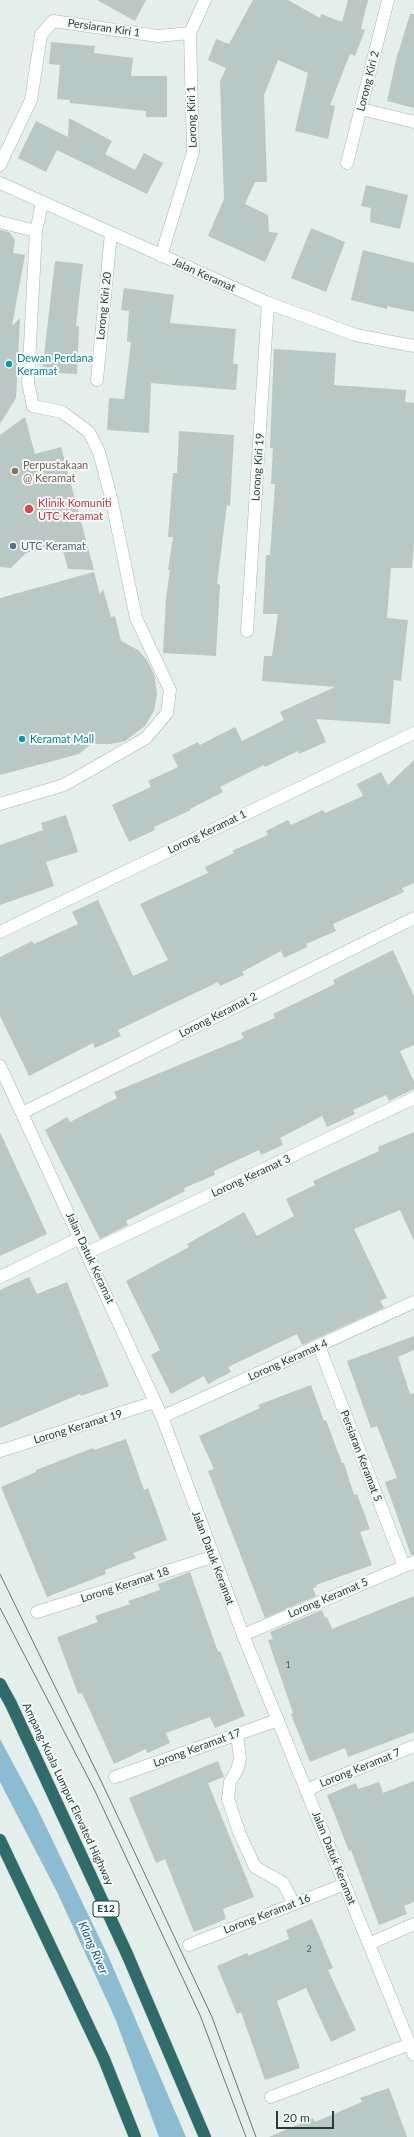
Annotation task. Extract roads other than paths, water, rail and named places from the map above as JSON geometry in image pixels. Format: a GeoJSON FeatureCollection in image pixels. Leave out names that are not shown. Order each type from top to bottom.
{"type":"FeatureCollection","features":[{"type":"Feature","properties":{"kind":"highway","name":"Ampang-Kuala Lumpur Elevated Highway"},"geometry":{"type":"LineString","coordinates":[[0,1684],[11,1704],[127,1954],[205,2137]]}},
{"type":"Feature","properties":{"kind":"highway"},"geometry":{"type":"LineString","coordinates":[[0,1840],[104,2059],[135,2137]]}},
{"type":"Feature","properties":{"kind":"street","name":"Lorong Kiri 1"},"geometry":{"type":"LineString","coordinates":[[161,256],[194,152],[190,33],[205,0]]}},
{"type":"Feature","properties":{"kind":"street","name":"Lorong Kiri 2"},"geometry":{"type":"LineString","coordinates":[[347,163],[388,0]]}},
{"type":"Feature","properties":{"kind":"street","name":"Persiaran Kiri 1"},"geometry":{"type":"LineString","coordinates":[[0,165],[31,100],[41,36],[53,21],[158,36],[190,33]]}},
{"type":"Feature","properties":{"kind":"street"},"geometry":{"type":"LineString","coordinates":[[361,109],[414,122]]}},
{"type":"Feature","properties":{"kind":"street","name":"Jalan Keramat"},"geometry":{"type":"LineString","coordinates":[[0,183],[268,304],[356,335],[414,346]]}},
{"type":"Feature","properties":{"kind":"street"},"geometry":{"type":"LineString","coordinates":[[0,804],[64,785],[146,738],[167,713],[170,690],[136,618],[111,497],[99,452],[89,432],[62,412],[33,406],[28,383],[36,231],[42,203]]}},
{"type":"Feature","properties":{"kind":"street"},"geometry":{"type":"LineString","coordinates":[[0,222],[36,231]]}},
{"type":"Feature","properties":{"kind":"street","name":"Lorong Kiri 20"},"geometry":{"type":"LineString","coordinates":[[96,380],[111,233]]}},
{"type":"Feature","properties":{"kind":"street","name":"Lorong Kiri 19"},"geometry":{"type":"LineString","coordinates":[[247,630],[268,304]]}},
{"type":"Feature","properties":{"kind":"street","name":"Lorong Keramat 1"},"geometry":{"type":"LineString","coordinates":[[0,932],[414,732]]}},
{"type":"Feature","properties":{"kind":"street","name":"Lorong Keramat 2"},"geometry":{"type":"LineString","coordinates":[[22,1113],[414,918]]}},
{"type":"Feature","properties":{"kind":"street","name":"Jalan Datuk Keramat"},"geometry":{"type":"LineString","coordinates":[[0,1066],[3,1081],[22,1113],[88,1253],[162,1417],[212,1557],[413,2052]]}},
{"type":"Feature","properties":{"kind":"street","name":"Lorong Keramat 3"},"geometry":{"type":"LineString","coordinates":[[88,1253],[414,1098]]}},
{"type":"Feature","properties":{"kind":"street"},"geometry":{"type":"LineString","coordinates":[[0,1277],[80,1238]]}},
{"type":"Feature","properties":{"kind":"street","name":"Lorong Keramat 4"},"geometry":{"type":"LineString","coordinates":[[162,1417],[414,1302]]}},
{"type":"Feature","properties":{"kind":"street","name":"Persiaran Keramat 5"},"geometry":{"type":"LineString","coordinates":[[319,1346],[409,1564]]}},
{"type":"Feature","properties":{"kind":"street","name":"Lorong Keramat 19"},"geometry":{"type":"LineString","coordinates":[[0,1451],[155,1402]]}},
{"type":"Feature","properties":{"kind":"street","name":"Lorong Keramat 18"},"geometry":{"type":"LineString","coordinates":[[37,1612],[212,1557]]}},
{"type":"Feature","properties":{"kind":"street","name":"Lorong Keramat 5"},"geometry":{"type":"LineString","coordinates":[[243,1635],[409,1564]]}},
{"type":"Feature","properties":{"kind":"street","name":"Lorong Keramat 17"},"geometry":{"type":"LineString","coordinates":[[116,1777],[278,1720]]}},
{"type":"Feature","properties":{"kind":"street"},"geometry":{"type":"LineString","coordinates":[[237,1734],[240,1759],[237,1770],[230,1782],[228,1799],[239,1832],[255,1867],[283,1882],[294,1904]]}},
{"type":"Feature","properties":{"kind":"street","name":"Lorong Keramat 7"},"geometry":{"type":"LineString","coordinates":[[306,1790],[414,1746]]}},
{"type":"Feature","properties":{"kind":"street","name":"Lorong Keramat 16"},"geometry":{"type":"LineString","coordinates":[[189,1945],[345,1884]]}},
{"type":"Feature","properties":{"kind":"street"},"geometry":{"type":"LineString","coordinates":[[369,1944],[414,1924]]}},
{"type":"Feature","properties":{"kind":"street"},"geometry":{"type":"LineString","coordinates":[[271,2097],[413,2052]]}},
{"type":"Feature","properties":{"kind":"water","name":"Klang River"},"geometry":{"type":"Polygon","coordinates":[[[0,1739],[37,1808],[109,1958],[186,2137],[159,2137],[115,2018],[57,1892],[0,1782],[0,1739]]]}},
{"type":"Feature","properties":{"kind":"tram line"},"geometry":{"type":"LineString","coordinates":[[0,1574],[102,1783],[212,2017],[256,2137]]}},
{"type":"Feature","properties":{"kind":"tram line"},"geometry":{"type":"LineString","coordinates":[[0,1608],[94,1789],[200,2015],[246,2137]]}},
{"type":"Feature","properties":{"kind":"place","name":"Dewan Perdana Keramat"},"geometry":{"type":"Point","coordinates":[9,364]}},
{"type":"Feature","properties":{"kind":"place","name":"Perpustakaan @ Keramat"},"geometry":{"type":"Point","coordinates":[15,471]}},
{"type":"Feature","properties":{"kind":"place","name":"Klinik Komuniti UTC Keramat"},"geometry":{"type":"Point","coordinates":[29,509]}},
{"type":"Feature","properties":{"kind":"place","name":"UTC Keramat"},"geometry":{"type":"Point","coordinates":[13,546]}},
{"type":"Feature","properties":{"kind":"place","name":"Keramat Mall"},"geometry":{"type":"Point","coordinates":[22,739]}}]}
